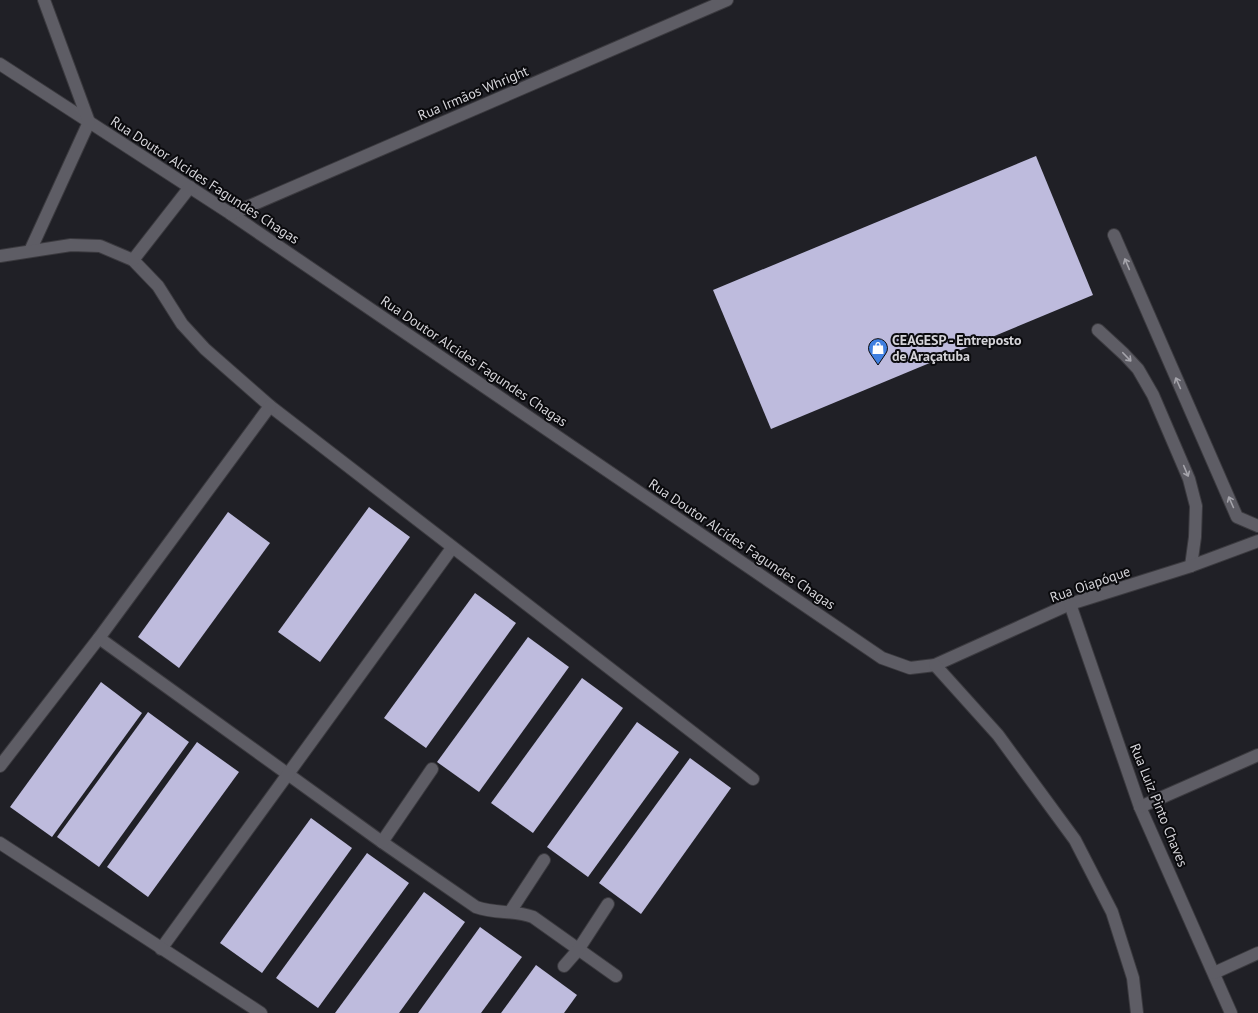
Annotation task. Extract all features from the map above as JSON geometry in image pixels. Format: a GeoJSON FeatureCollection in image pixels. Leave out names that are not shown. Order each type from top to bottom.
{"type":"FeatureCollection","features":[{"type":"Feature","properties":{"kind":"street"},"geometry":{"type":"LineString","coordinates":[[30,251],[89,122],[44,0]]}},
{"type":"Feature","properties":{"kind":"street","name":"Rua Irmãos Whright"},"geometry":{"type":"LineString","coordinates":[[231,214],[727,0]]}},
{"type":"Feature","properties":{"kind":"street","name":"Rua Doutor Alcides Fagundes Chagas"},"geometry":{"type":"LineString","coordinates":[[0,64],[231,214],[882,658],[910,668],[935,665]]}},
{"type":"Feature","properties":{"kind":"street"},"geometry":{"type":"LineString","coordinates":[[133,260],[190,187]]}},
{"type":"Feature","properties":{"kind":"street"},"geometry":{"type":"LineString","coordinates":[[1114,235],[1237,517],[1258,526]]}},
{"type":"Feature","properties":{"kind":"street"},"geometry":{"type":"LineString","coordinates":[[0,256],[71,245],[100,246],[133,260],[158,286],[182,324],[205,349],[270,406],[753,779]]}},
{"type":"Feature","properties":{"kind":"street"},"geometry":{"type":"LineString","coordinates":[[1098,330],[1138,369],[1153,395],[1189,479],[1196,506],[1195,537],[1191,566]]}},
{"type":"Feature","properties":{"kind":"street"},"geometry":{"type":"LineString","coordinates":[[0,766],[99,638],[270,406]]}},
{"type":"Feature","properties":{"kind":"street","name":"Rua Oiapóque"},"geometry":{"type":"LineString","coordinates":[[935,665],[1070,604],[1191,566],[1258,541]]}},
{"type":"Feature","properties":{"kind":"street"},"geometry":{"type":"LineString","coordinates":[[161,949],[452,548]]}},
{"type":"Feature","properties":{"kind":"street","name":"Rua Luiz Pinto Chaves"},"geometry":{"type":"LineString","coordinates":[[1070,604],[1140,807],[1232,1013]]}},
{"type":"Feature","properties":{"kind":"street"},"geometry":{"type":"LineString","coordinates":[[99,638],[382,842],[476,907],[487,911],[510,912],[533,917],[616,976]]}},
{"type":"Feature","properties":{"kind":"street"},"geometry":{"type":"LineString","coordinates":[[935,665],[998,735],[1075,840],[1112,912],[1133,978],[1137,1013]]}},
{"type":"Feature","properties":{"kind":"street"},"geometry":{"type":"LineString","coordinates":[[1140,807],[1258,755]]}},
{"type":"Feature","properties":{"kind":"street"},"geometry":{"type":"LineString","coordinates":[[382,842],[432,769]]}},
{"type":"Feature","properties":{"kind":"street"},"geometry":{"type":"LineString","coordinates":[[0,843],[260,1013]]}},
{"type":"Feature","properties":{"kind":"street"},"geometry":{"type":"LineString","coordinates":[[510,912],[544,860]]}},
{"type":"Feature","properties":{"kind":"street"},"geometry":{"type":"LineString","coordinates":[[564,966],[578,950],[608,904]]}},
{"type":"Feature","properties":{"kind":"street"},"geometry":{"type":"LineString","coordinates":[[1214,973],[1258,953]]}},
{"type":"Feature","properties":{"kind":"building"},"geometry":{"type":"Polygon","coordinates":[[[1036,156],[1093,295],[771,429],[713,290],[1036,156]]]}},
{"type":"Feature","properties":{"kind":"building"},"geometry":{"type":"Polygon","coordinates":[[[369,507],[410,537],[320,662],[278,632],[369,507]]]}},
{"type":"Feature","properties":{"kind":"building"},"geometry":{"type":"Polygon","coordinates":[[[228,512],[270,543],[179,668],[138,637],[228,512]]]}},
{"type":"Feature","properties":{"kind":"building"},"geometry":{"type":"Polygon","coordinates":[[[475,593],[516,623],[426,748],[384,718],[475,593]]]}},
{"type":"Feature","properties":{"kind":"building"},"geometry":{"type":"Polygon","coordinates":[[[528,637],[569,667],[479,792],[437,762],[528,637]]]}},
{"type":"Feature","properties":{"kind":"building"},"geometry":{"type":"Polygon","coordinates":[[[582,678],[623,708],[533,833],[491,803],[582,678]]]}},
{"type":"Feature","properties":{"kind":"building"},"geometry":{"type":"Polygon","coordinates":[[[101,682],[142,713],[52,837],[10,807],[101,682]]]}},
{"type":"Feature","properties":{"kind":"building"},"geometry":{"type":"Polygon","coordinates":[[[148,712],[189,742],[99,867],[57,837],[148,712]]]}},
{"type":"Feature","properties":{"kind":"building"},"geometry":{"type":"Polygon","coordinates":[[[637,722],[679,752],[588,877],[547,847],[637,722]]]}},
{"type":"Feature","properties":{"kind":"building"},"geometry":{"type":"Polygon","coordinates":[[[197,742],[239,772],[148,897],[107,867],[197,742]]]}},
{"type":"Feature","properties":{"kind":"building"},"geometry":{"type":"Polygon","coordinates":[[[690,758],[731,788],[641,914],[599,883],[690,758]]]}},
{"type":"Feature","properties":{"kind":"building"},"geometry":{"type":"Polygon","coordinates":[[[311,818],[352,848],[262,973],[220,943],[311,818]]]}},
{"type":"Feature","properties":{"kind":"building"},"geometry":{"type":"Polygon","coordinates":[[[367,853],[409,883],[318,1008],[276,978],[367,853]]]}},
{"type":"Feature","properties":{"kind":"building"},"geometry":{"type":"Polygon","coordinates":[[[424,892],[465,922],[399,1013],[335,1013],[424,892]]]}},
{"type":"Feature","properties":{"kind":"building"},"geometry":{"type":"Polygon","coordinates":[[[480,927],[522,957],[481,1013],[418,1013],[480,927]]]}},
{"type":"Feature","properties":{"kind":"building"},"geometry":{"type":"Polygon","coordinates":[[[536,965],[577,995],[564,1013],[501,1013],[536,965]]]}},
{"type":"Feature","properties":{"kind":"place","name":"CEAGESP - Entreposto de Araçatuba"},"geometry":{"type":"Point","coordinates":[878,365]}}]}
